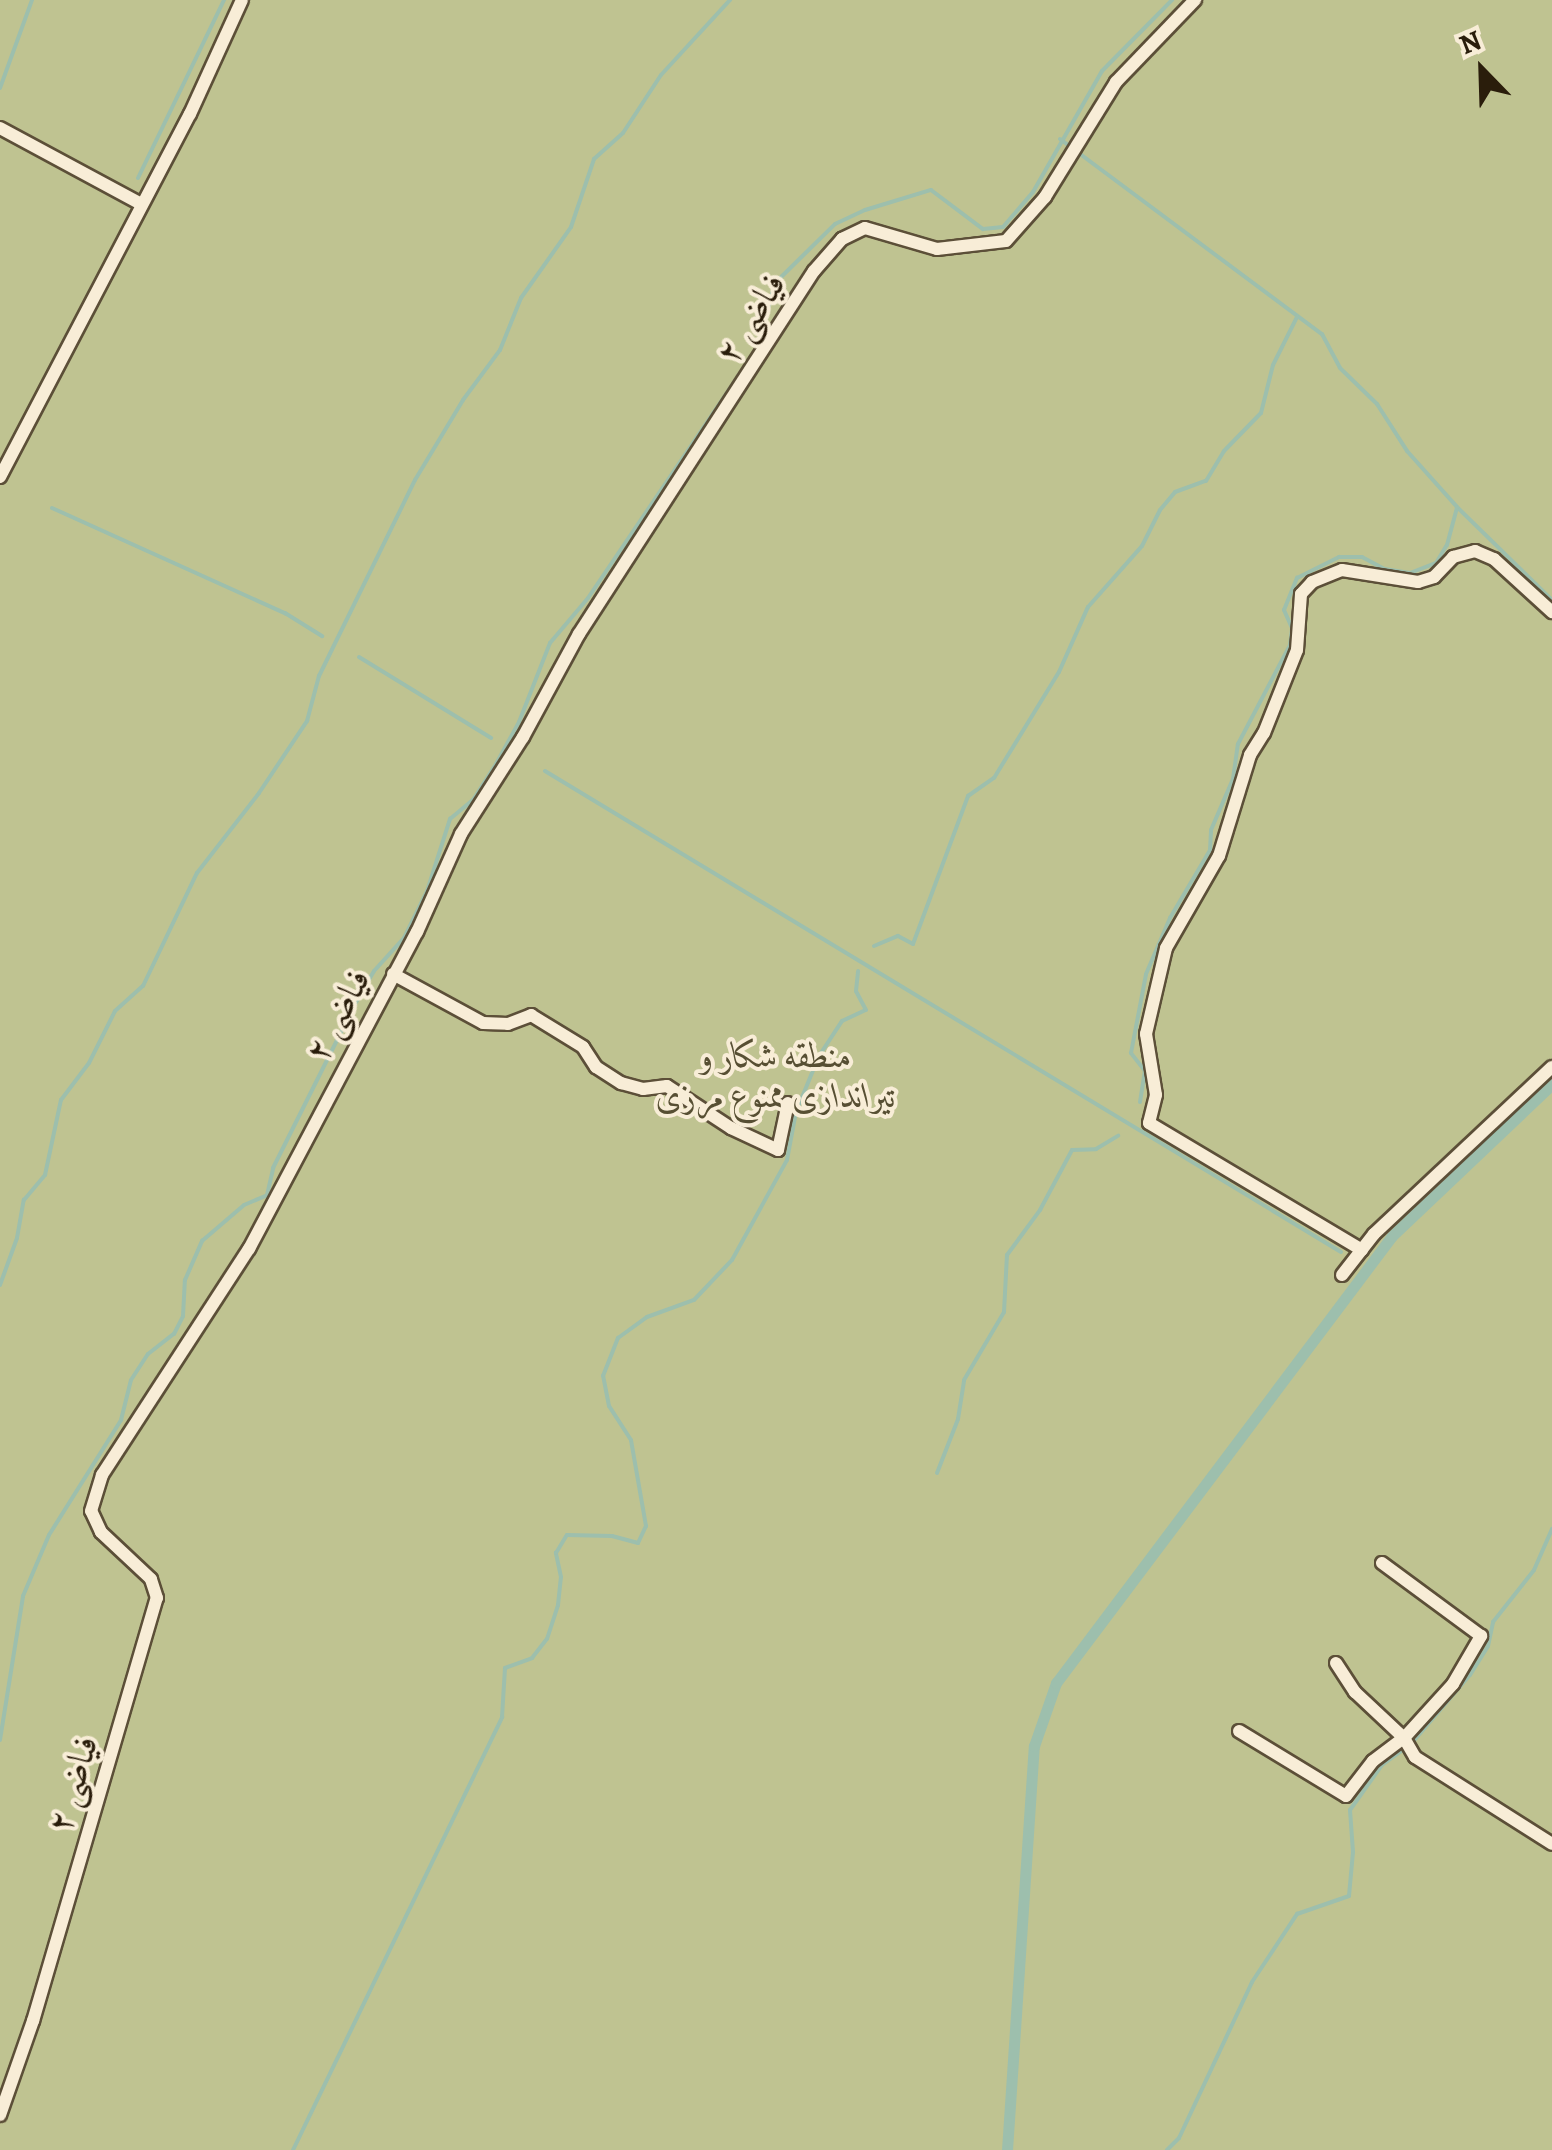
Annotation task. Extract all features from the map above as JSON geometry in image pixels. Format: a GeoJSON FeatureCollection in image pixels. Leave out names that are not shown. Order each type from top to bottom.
{"type":"FeatureCollection","features":[{"type":"Feature","properties":{"kind":"street"},"geometry":{"type":"LineString","coordinates":[[0,477],[190,114],[242,0]]}},
{"type":"Feature","properties":{"kind":"street","name":"فیاضی ۲"},"geometry":{"type":"LineString","coordinates":[[0,2114],[33,2021],[157,1598],[151,1579],[100,1532],[92,1511],[102,1476],[249,1249],[442,882],[462,834],[523,737],[552,678],[814,271],[842,239],[865,228],[937,250],[1006,241],[1045,196],[1116,82],[1195,0]]}},
{"type":"Feature","properties":{"kind":"street"},"geometry":{"type":"LineString","coordinates":[[0,128],[141,204]]}},
{"type":"Feature","properties":{"kind":"street"},"geometry":{"type":"LineString","coordinates":[[1362,1250],[1148,1122],[1156,1095],[1146,1034],[1162,963],[1219,856],[1250,756],[1264,732],[1297,650],[1301,594],[1312,582],[1342,570],[1418,582],[1434,577],[1452,557],[1475,551],[1494,559],[1552,612]]}},
{"type":"Feature","properties":{"kind":"street"},"geometry":{"type":"LineString","coordinates":[[394,974],[483,1023],[508,1024],[532,1014],[583,1047],[596,1067],[621,1083],[644,1089],[667,1086],[731,1128],[778,1150],[788,1103]]}},
{"type":"Feature","properties":{"kind":"street"},"geometry":{"type":"LineString","coordinates":[[1342,1276],[1416,1192],[1552,1067]]}},
{"type":"Feature","properties":{"kind":"street"},"geometry":{"type":"LineString","coordinates":[[1240,1731],[1346,1796],[1373,1761],[1407,1744],[1453,1684],[1481,1636],[1382,1564]]}},
{"type":"Feature","properties":{"kind":"street"},"geometry":{"type":"LineString","coordinates":[[1336,1662],[1355,1692],[1407,1744],[1552,1844]]}},
{"type":"Feature","properties":{"kind":"green space","name":"منطقه شکار و تیراندازی ممنوع مرزی"},"geometry":{"type":"Polygon","coordinates":[[[0,0],[1552,0],[1552,2150],[0,2150],[0,0]]]}},
{"type":"Feature","properties":{"kind":"waterway"},"geometry":{"type":"LineString","coordinates":[[0,88],[32,0]]}},
{"type":"Feature","properties":{"kind":"waterway"},"geometry":{"type":"LineString","coordinates":[[138,178],[224,0]]}},
{"type":"Feature","properties":{"kind":"waterway"},"geometry":{"type":"LineString","coordinates":[[0,1285],[17,1238],[24,1200],[45,1175],[61,1100],[89,1063],[115,1011],[143,986],[197,873],[259,793],[307,721],[319,676],[415,480],[463,400],[500,350],[521,298],[571,227],[594,159],[623,133],[661,75],[730,0]]}},
{"type":"Feature","properties":{"kind":"waterway"},"geometry":{"type":"LineString","coordinates":[[757,348],[775,283],[835,224],[865,210],[931,190],[983,229],[1003,227],[1033,192],[1102,71],[1172,0]]}},
{"type":"Feature","properties":{"kind":"waterway"},"geometry":{"type":"LineString","coordinates":[[1060,139],[1322,334],[1340,368],[1377,404],[1407,451],[1457,507],[1552,600]]}},
{"type":"Feature","properties":{"kind":"waterway"},"geometry":{"type":"LineString","coordinates":[[874,946],[898,936],[913,944],[968,796],[994,778],[1059,672],[1088,607],[1142,546],[1160,510],[1175,492],[1206,481],[1224,451],[1261,413],[1273,365],[1297,317]]}},
{"type":"Feature","properties":{"kind":"waterway"},"geometry":{"type":"LineString","coordinates":[[0,1740],[23,1596],[49,1535],[121,1420],[131,1380],[148,1354],[174,1334],[183,1316],[185,1280],[202,1241],[244,1205],[267,1195],[273,1168],[355,1004],[374,971],[404,938],[427,891],[450,819],[473,800],[496,764],[519,722],[550,643],[588,598],[749,360]]}},
{"type":"Feature","properties":{"kind":"waterway"},"geometry":{"type":"LineString","coordinates":[[1140,1102],[1145,1071],[1131,1053],[1146,974],[1170,918],[1210,850],[1211,830],[1233,779],[1238,744],[1290,645],[1292,628],[1284,610],[1297,578],[1339,557],[1362,557],[1385,569],[1410,573],[1436,563],[1447,545],[1457,507]]}},
{"type":"Feature","properties":{"kind":"waterway"},"geometry":{"type":"LineString","coordinates":[[52,508],[285,613],[322,636]]}},
{"type":"Feature","properties":{"kind":"waterway"},"geometry":{"type":"LineString","coordinates":[[359,657],[491,738]]}},
{"type":"Feature","properties":{"kind":"waterway"},"geometry":{"type":"LineString","coordinates":[[545,771],[1341,1252]]}},
{"type":"Feature","properties":{"kind":"waterway"},"geometry":{"type":"LineString","coordinates":[[293,2150],[502,1717],[505,1668],[532,1658],[547,1639],[558,1605],[561,1577],[556,1553],[567,1535],[612,1536],[638,1543],[646,1526],[631,1440],[609,1406],[603,1376],[618,1338],[647,1317],[694,1300],[732,1260],[787,1160],[796,1112],[819,1056],[842,1021],[866,1010],[856,991],[858,971]]}},
{"type":"Feature","properties":{"kind":"waterway"},"geometry":{"type":"LineString","coordinates":[[1007,2150],[1034,1746],[1056,1683],[1392,1236],[1552,1084]]}},
{"type":"Feature","properties":{"kind":"waterway"},"geometry":{"type":"LineString","coordinates":[[937,1473],[958,1419],[964,1380],[1004,1312],[1007,1255],[1040,1210],[1072,1150],[1096,1149],[1118,1136]]}},
{"type":"Feature","properties":{"kind":"waterway"},"geometry":{"type":"LineString","coordinates":[[1411,1744],[1470,1675],[1488,1646],[1493,1622],[1534,1570],[1552,1529]]}},
{"type":"Feature","properties":{"kind":"waterway"},"geometry":{"type":"LineString","coordinates":[[1167,2150],[1179,2138],[1252,1982],[1297,1914],[1349,1896],[1353,1852],[1350,1810],[1382,1765],[1404,1749]]}}]}
